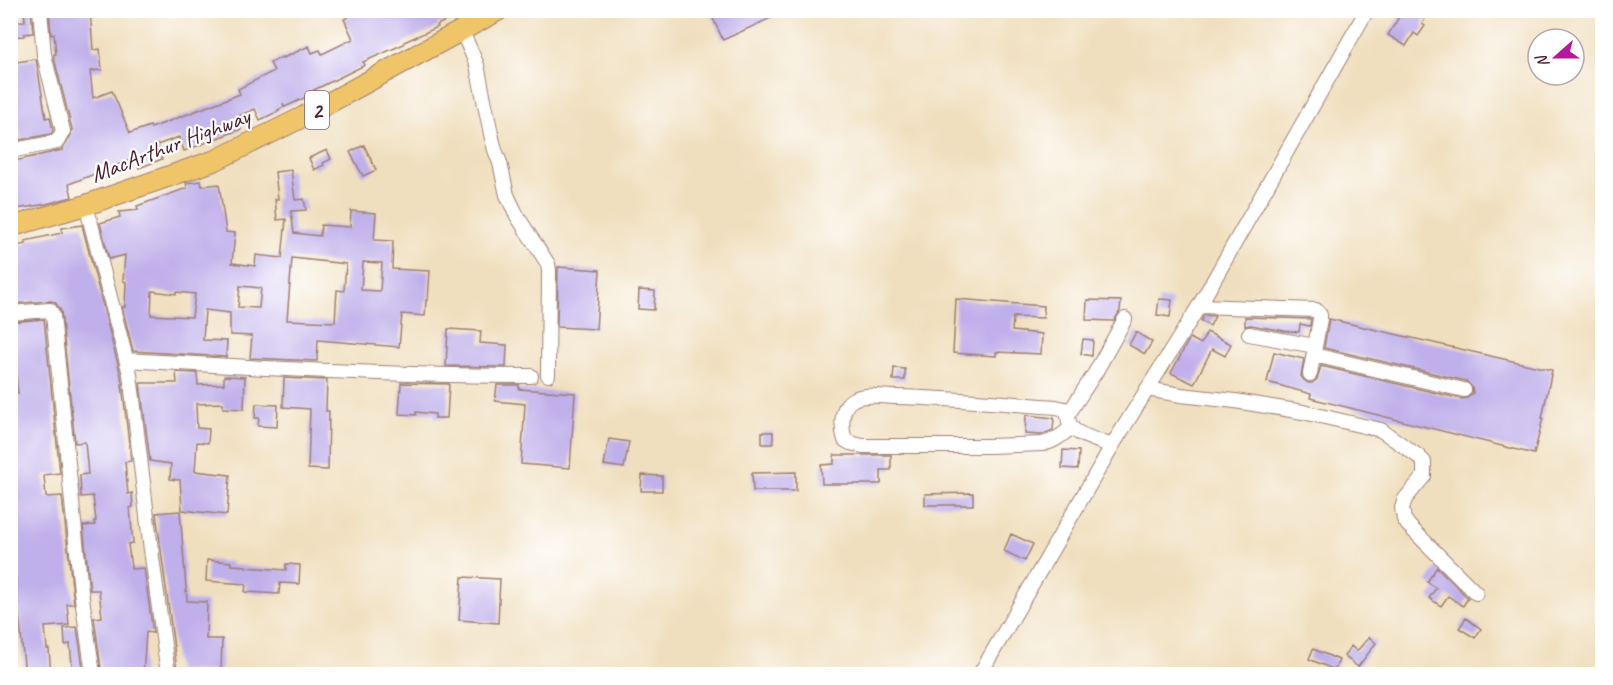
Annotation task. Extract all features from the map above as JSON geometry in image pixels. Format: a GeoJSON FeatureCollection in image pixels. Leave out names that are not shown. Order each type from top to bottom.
{"type":"FeatureCollection","features":[{"type":"Feature","properties":{"kind":"highway","name":"MacArthur Highway"},"geometry":{"type":"LineString","coordinates":[[10,227],[86,205],[216,160],[303,117],[496,11]]}},
{"type":"Feature","properties":{"kind":"street"},"geometry":{"type":"LineString","coordinates":[[10,151],[57,142],[63,131],[44,55],[40,10]]}},
{"type":"Feature","properties":{"kind":"street"},"geometry":{"type":"LineString","coordinates":[[980,675],[1112,446],[1199,306],[1367,10]]}},
{"type":"Feature","properties":{"kind":"street"},"geometry":{"type":"LineString","coordinates":[[462,31],[477,65],[489,127],[507,195],[517,216],[548,264],[548,375]]}},
{"type":"Feature","properties":{"kind":"street"},"geometry":{"type":"LineString","coordinates":[[86,205],[130,374],[168,675]]}},
{"type":"Feature","properties":{"kind":"street"},"geometry":{"type":"LineString","coordinates":[[1199,306],[1316,310],[1320,319],[1310,374]]}},
{"type":"Feature","properties":{"kind":"street"},"geometry":{"type":"LineString","coordinates":[[10,313],[50,310],[53,315],[81,591],[93,675]]}},
{"type":"Feature","properties":{"kind":"street"},"geometry":{"type":"LineString","coordinates":[[1112,446],[1076,431],[1070,420],[1065,409],[1056,407],[917,397],[861,396],[851,400],[843,410],[845,440],[863,446],[999,446],[1050,442],[1070,420],[1125,319]]}},
{"type":"Feature","properties":{"kind":"street"},"geometry":{"type":"LineString","coordinates":[[1249,334],[1464,390]]}},
{"type":"Feature","properties":{"kind":"street"},"geometry":{"type":"LineString","coordinates":[[127,360],[376,373],[531,376]]}},
{"type":"Feature","properties":{"kind":"street"},"geometry":{"type":"LineString","coordinates":[[1147,389],[1235,400],[1304,412],[1372,427],[1390,436],[1424,462],[1424,476],[1405,499],[1402,508],[1404,519],[1476,593]]}},
{"type":"Feature","properties":{"kind":"building"},"geometry":{"type":"Polygon","coordinates":[[[24,10],[31,10],[33,33],[10,37],[10,22],[25,21],[24,10]]]}},
{"type":"Feature","properties":{"kind":"building"},"geometry":{"type":"Polygon","coordinates":[[[49,10],[90,10],[93,50],[100,49],[102,70],[90,71],[93,98],[112,91],[130,133],[150,126],[151,128],[240,94],[238,89],[274,71],[270,63],[282,57],[309,46],[312,53],[320,50],[322,54],[353,39],[344,19],[362,10],[467,10],[404,44],[363,62],[365,65],[314,90],[315,93],[285,107],[283,103],[284,107],[279,111],[260,120],[255,109],[236,117],[241,129],[184,151],[179,137],[157,145],[162,159],[139,168],[135,158],[69,184],[72,197],[10,210],[10,162],[62,150],[71,135],[72,129],[54,58],[56,54],[54,34],[51,35],[49,10]]]}},
{"type":"Feature","properties":{"kind":"building"},"geometry":{"type":"Polygon","coordinates":[[[709,10],[788,10],[723,40],[709,10]]]}},
{"type":"Feature","properties":{"kind":"building"},"geometry":{"type":"Polygon","coordinates":[[[1387,10],[1430,10],[1422,24],[1425,26],[1418,36],[1414,33],[1406,46],[1388,35],[1399,17],[1387,10]]]}},
{"type":"Feature","properties":{"kind":"building"},"geometry":{"type":"Polygon","coordinates":[[[36,59],[46,118],[50,117],[53,130],[51,134],[20,140],[18,125],[10,126],[10,63],[36,59]]]}},
{"type":"Feature","properties":{"kind":"building"},"geometry":{"type":"Polygon","coordinates":[[[364,145],[376,170],[363,176],[350,152],[364,145]]]}},
{"type":"Feature","properties":{"kind":"building"},"geometry":{"type":"Polygon","coordinates":[[[327,150],[331,159],[314,170],[309,158],[327,150]]]}},
{"type":"Feature","properties":{"kind":"building"},"geometry":{"type":"Polygon","coordinates":[[[291,170],[295,200],[304,199],[306,210],[291,211],[294,233],[320,236],[321,225],[350,227],[351,211],[376,213],[374,240],[393,241],[392,269],[430,271],[425,316],[402,314],[399,347],[318,340],[317,361],[250,358],[252,336],[230,335],[230,313],[205,310],[203,340],[227,341],[226,357],[133,351],[122,307],[125,307],[126,282],[123,281],[125,255],[109,259],[100,223],[120,217],[119,212],[138,210],[137,206],[187,188],[186,183],[201,181],[202,186],[219,184],[226,232],[235,233],[232,263],[255,266],[256,255],[282,258],[286,219],[277,220],[275,199],[278,199],[275,172],[291,170]],[[292,258],[287,320],[335,322],[337,290],[344,291],[346,264],[292,258]],[[363,262],[361,290],[380,291],[382,263],[363,262]],[[240,286],[238,307],[259,308],[261,288],[240,286]],[[152,291],[151,315],[192,317],[195,294],[152,291]]]}},
{"type":"Feature","properties":{"kind":"building"},"geometry":{"type":"Polygon","coordinates":[[[82,225],[121,376],[131,461],[125,462],[128,494],[132,493],[133,507],[130,508],[133,543],[128,544],[131,569],[144,568],[153,633],[146,632],[143,675],[102,675],[94,618],[102,617],[99,590],[90,590],[83,526],[95,525],[94,521],[96,521],[93,496],[81,497],[80,475],[88,474],[85,442],[75,443],[61,311],[55,302],[50,301],[10,304],[10,247],[26,244],[25,241],[62,233],[62,228],[82,225]]]}},
{"type":"Feature","properties":{"kind":"building"},"geometry":{"type":"Polygon","coordinates":[[[558,267],[600,270],[596,329],[557,327],[558,267]]]}},
{"type":"Feature","properties":{"kind":"building"},"geometry":{"type":"Polygon","coordinates":[[[639,290],[655,291],[654,310],[638,309],[639,290]]]}},
{"type":"Feature","properties":{"kind":"building"},"geometry":{"type":"Polygon","coordinates":[[[956,299],[1044,306],[1043,318],[1013,317],[1012,331],[1042,334],[1041,354],[996,352],[996,356],[953,353],[956,299]]]}},
{"type":"Feature","properties":{"kind":"building"},"geometry":{"type":"Polygon","coordinates":[[[1159,299],[1172,300],[1170,317],[1157,315],[1159,299]]]}},
{"type":"Feature","properties":{"kind":"building"},"geometry":{"type":"Polygon","coordinates":[[[1087,300],[1121,301],[1120,311],[1114,321],[1086,320],[1087,300]]]}},
{"type":"Feature","properties":{"kind":"building"},"geometry":{"type":"Polygon","coordinates":[[[1204,315],[1215,316],[1210,326],[1201,321],[1204,315]]]}},
{"type":"Feature","properties":{"kind":"building"},"geometry":{"type":"Polygon","coordinates":[[[1245,317],[1311,319],[1310,326],[1300,324],[1299,332],[1245,326],[1245,317]]]}},
{"type":"Feature","properties":{"kind":"building"},"geometry":{"type":"Polygon","coordinates":[[[44,319],[60,473],[44,475],[46,497],[62,496],[74,604],[67,604],[69,625],[45,627],[51,675],[25,675],[15,573],[10,573],[10,497],[15,496],[13,476],[10,470],[10,394],[18,393],[16,374],[10,375],[10,322],[44,319]]]}},
{"type":"Feature","properties":{"kind":"building"},"geometry":{"type":"Polygon","coordinates":[[[1329,319],[1552,370],[1534,454],[1310,398],[1311,394],[1267,382],[1274,352],[1304,359],[1301,376],[1308,383],[1317,379],[1321,366],[1462,399],[1473,393],[1472,387],[1466,381],[1324,348],[1329,319]]]}},
{"type":"Feature","properties":{"kind":"building"},"geometry":{"type":"Polygon","coordinates":[[[448,329],[481,331],[480,343],[507,345],[506,367],[446,366],[448,329]]]}},
{"type":"Feature","properties":{"kind":"building"},"geometry":{"type":"Polygon","coordinates":[[[1136,332],[1152,342],[1145,354],[1129,345],[1136,332]]]}},
{"type":"Feature","properties":{"kind":"building"},"geometry":{"type":"Polygon","coordinates":[[[1207,332],[1231,344],[1225,356],[1212,349],[1194,384],[1171,373],[1190,338],[1201,344],[1207,332]]]}},
{"type":"Feature","properties":{"kind":"building"},"geometry":{"type":"Polygon","coordinates":[[[1083,339],[1093,340],[1092,356],[1081,354],[1083,339]]]}},
{"type":"Feature","properties":{"kind":"building"},"geometry":{"type":"Polygon","coordinates":[[[894,368],[905,369],[905,380],[893,380],[894,368]]]}},
{"type":"Feature","properties":{"kind":"building"},"geometry":{"type":"Polygon","coordinates":[[[176,372],[197,373],[198,385],[224,384],[224,376],[245,377],[244,409],[223,408],[223,403],[196,404],[197,428],[209,429],[208,443],[197,442],[195,471],[230,475],[227,515],[182,510],[180,480],[170,479],[171,464],[150,461],[140,383],[177,383],[176,372]]]}},
{"type":"Feature","properties":{"kind":"building"},"geometry":{"type":"Polygon","coordinates":[[[284,378],[327,380],[328,470],[308,469],[310,409],[283,407],[284,378]]]}},
{"type":"Feature","properties":{"kind":"building"},"geometry":{"type":"Polygon","coordinates":[[[401,383],[449,384],[447,418],[435,418],[435,414],[416,412],[416,415],[399,414],[401,383]]]}},
{"type":"Feature","properties":{"kind":"building"},"geometry":{"type":"Polygon","coordinates":[[[497,385],[519,385],[519,389],[575,393],[570,468],[521,464],[525,404],[495,401],[497,385]]]}},
{"type":"Feature","properties":{"kind":"building"},"geometry":{"type":"Polygon","coordinates":[[[256,404],[278,405],[277,427],[258,426],[259,418],[255,418],[256,404]]]}},
{"type":"Feature","properties":{"kind":"building"},"geometry":{"type":"Polygon","coordinates":[[[1026,415],[1054,418],[1053,430],[1041,435],[1025,434],[1026,415]]]}},
{"type":"Feature","properties":{"kind":"building"},"geometry":{"type":"Polygon","coordinates":[[[762,432],[773,432],[773,444],[762,444],[762,432]]]}},
{"type":"Feature","properties":{"kind":"building"},"geometry":{"type":"Polygon","coordinates":[[[609,439],[629,442],[624,468],[604,465],[609,439]]]}},
{"type":"Feature","properties":{"kind":"building"},"geometry":{"type":"Polygon","coordinates":[[[1063,450],[1079,451],[1078,469],[1062,468],[1063,450]]]}},
{"type":"Feature","properties":{"kind":"building"},"geometry":{"type":"Polygon","coordinates":[[[834,455],[891,455],[891,470],[881,470],[881,484],[822,484],[821,465],[834,464],[834,455]]]}},
{"type":"Feature","properties":{"kind":"building"},"geometry":{"type":"Polygon","coordinates":[[[796,472],[796,491],[753,491],[752,473],[796,472]]]}},
{"type":"Feature","properties":{"kind":"building"},"geometry":{"type":"Polygon","coordinates":[[[642,475],[662,476],[662,491],[641,491],[642,475]]]}},
{"type":"Feature","properties":{"kind":"building"},"geometry":{"type":"Polygon","coordinates":[[[973,493],[973,505],[925,505],[925,494],[973,493]]]}},
{"type":"Feature","properties":{"kind":"building"},"geometry":{"type":"Polygon","coordinates":[[[180,511],[187,601],[207,602],[206,639],[222,639],[221,672],[177,670],[156,513],[180,511]]]}},
{"type":"Feature","properties":{"kind":"building"},"geometry":{"type":"Polygon","coordinates":[[[1011,534],[1033,544],[1025,561],[1004,551],[1011,534]]]}},
{"type":"Feature","properties":{"kind":"building"},"geometry":{"type":"Polygon","coordinates":[[[207,560],[231,562],[231,565],[246,567],[286,570],[286,564],[300,565],[299,584],[280,583],[279,594],[245,592],[246,584],[206,581],[207,560]]]}},
{"type":"Feature","properties":{"kind":"building"},"geometry":{"type":"Polygon","coordinates":[[[1437,567],[1468,598],[1463,606],[1448,596],[1441,606],[1429,598],[1436,588],[1427,582],[1437,567]]]}},
{"type":"Feature","properties":{"kind":"building"},"geometry":{"type":"Polygon","coordinates":[[[462,577],[500,579],[498,623],[459,620],[462,577]]]}},
{"type":"Feature","properties":{"kind":"building"},"geometry":{"type":"Polygon","coordinates":[[[1466,618],[1481,629],[1475,638],[1459,628],[1466,618]]]}},
{"type":"Feature","properties":{"kind":"building"},"geometry":{"type":"Polygon","coordinates":[[[77,627],[84,675],[73,675],[70,644],[65,645],[64,628],[77,627]]]}},
{"type":"Feature","properties":{"kind":"building"},"geometry":{"type":"Polygon","coordinates":[[[1369,637],[1376,643],[1358,667],[1344,656],[1351,646],[1357,651],[1369,637]]]}},
{"type":"Feature","properties":{"kind":"building"},"geometry":{"type":"Polygon","coordinates":[[[1313,649],[1339,660],[1335,670],[1309,659],[1313,649]]]}}]}
